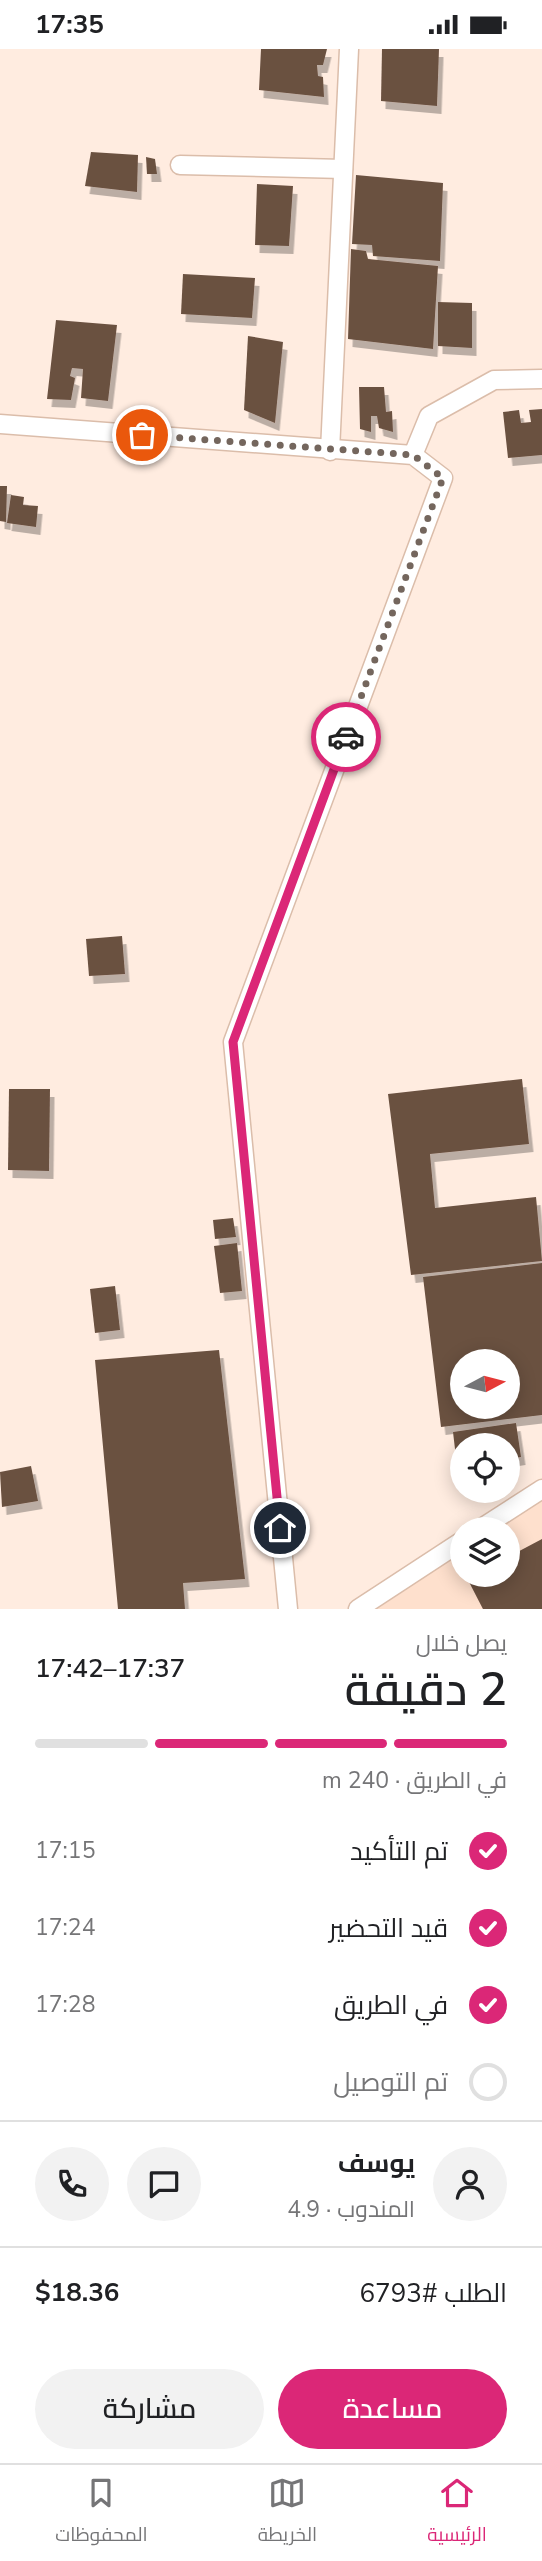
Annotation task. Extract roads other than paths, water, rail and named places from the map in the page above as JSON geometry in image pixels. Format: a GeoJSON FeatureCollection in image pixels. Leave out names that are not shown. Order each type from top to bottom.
{"type":"FeatureCollection","features":[{"type":"Feature","properties":{"kind":"street"},"geometry":{"type":"LineString","coordinates":[[330,451],[349,49]]}},
{"type":"Feature","properties":{"kind":"street"},"geometry":{"type":"LineString","coordinates":[[180,165],[343,169]]}},
{"type":"Feature","properties":{"kind":"street"},"geometry":{"type":"LineString","coordinates":[[413,455],[429,416],[494,380],[542,379]]}},
{"type":"Feature","properties":{"kind":"street"},"geometry":{"type":"LineString","coordinates":[[0,424],[330,451],[413,455],[443,478],[233,1042],[288,1609]]}},
{"type":"Feature","properties":{"kind":"street"},"geometry":{"type":"LineString","coordinates":[[499,1517],[542,1489]]}},
{"type":"Feature","properties":{"kind":"street"},"geometry":{"type":"LineString","coordinates":[[358,1609],[450,1549]]}}]}
